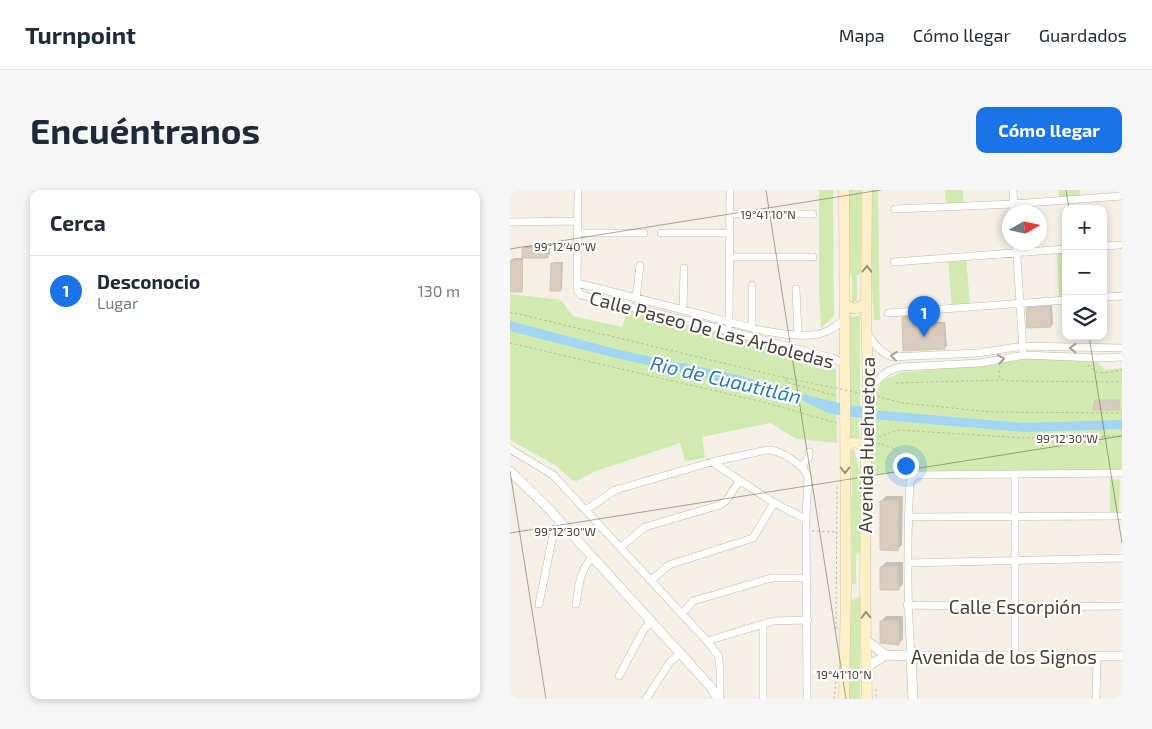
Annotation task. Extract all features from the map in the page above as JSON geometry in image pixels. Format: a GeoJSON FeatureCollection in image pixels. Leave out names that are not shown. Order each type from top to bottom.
{"type":"FeatureCollection","features":[{"type":"Feature","properties":{"kind":"main road","name":"Avenida Huehuetoca"},"geometry":{"type":"LineString","coordinates":[[844,190],[845,398],[840,420],[845,448],[846,587],[844,699]]}},
{"type":"Feature","properties":{"kind":"main road","name":"Avenida Huehuetoca"},"geometry":{"type":"LineString","coordinates":[[867,190],[866,303],[868,405],[865,586],[867,699]]}},
{"type":"Feature","properties":{"kind":"main road"},"geometry":{"type":"LineString","coordinates":[[845,304],[849,308],[854,309],[860,308],[866,303]]}},
{"type":"Feature","properties":{"kind":"main road"},"geometry":{"type":"LineString","coordinates":[[845,448],[849,443],[866,444]]}},
{"type":"Feature","properties":{"kind":"main road"},"geometry":{"type":"LineString","coordinates":[[846,587],[850,591],[855,592],[865,586]]}},
{"type":"Feature","properties":{"kind":"street"},"geometry":{"type":"LineString","coordinates":[[577,284],[578,190]]}},
{"type":"Feature","properties":{"kind":"street"},"geometry":{"type":"LineString","coordinates":[[729,331],[730,190]]}},
{"type":"Feature","properties":{"kind":"street"},"geometry":{"type":"LineString","coordinates":[[1013,190],[1014,204]]}},
{"type":"Feature","properties":{"kind":"street"},"geometry":{"type":"LineString","coordinates":[[895,209],[1014,204],[1122,196]]}},
{"type":"Feature","properties":{"kind":"street"},"geometry":{"type":"LineString","coordinates":[[730,214],[813,214]]}},
{"type":"Feature","properties":{"kind":"street"},"geometry":{"type":"LineString","coordinates":[[510,222],[578,221]]}},
{"type":"Feature","properties":{"kind":"street"},"geometry":{"type":"LineString","coordinates":[[578,233],[644,233]]}},
{"type":"Feature","properties":{"kind":"street"},"geometry":{"type":"LineString","coordinates":[[660,233],[730,233]]}},
{"type":"Feature","properties":{"kind":"street"},"geometry":{"type":"LineString","coordinates":[[1107,246],[1118,245]]}},
{"type":"Feature","properties":{"kind":"street"},"geometry":{"type":"LineString","coordinates":[[894,262],[1062,249]]}},
{"type":"Feature","properties":{"kind":"street"},"geometry":{"type":"LineString","coordinates":[[1016,252],[1024,355]]}},
{"type":"Feature","properties":{"kind":"street"},"geometry":{"type":"LineString","coordinates":[[730,256],[813,257]]}},
{"type":"Feature","properties":{"kind":"street"},"geometry":{"type":"LineString","coordinates":[[636,299],[640,265]]}},
{"type":"Feature","properties":{"kind":"street"},"geometry":{"type":"LineString","coordinates":[[683,310],[684,268]]}},
{"type":"Feature","properties":{"kind":"street","name":"Calle Paseo De Las Arboledas"},"geometry":{"type":"LineString","coordinates":[[845,319],[832,330],[812,335],[752,328],[577,284],[579,293],[832,358],[845,364]]}},
{"type":"Feature","properties":{"kind":"street"},"geometry":{"type":"LineString","coordinates":[[752,285],[752,328]]}},
{"type":"Feature","properties":{"kind":"street"},"geometry":{"type":"LineString","coordinates":[[796,289],[798,334]]}},
{"type":"Feature","properties":{"kind":"street"},"geometry":{"type":"LineString","coordinates":[[1107,297],[1122,296]]}},
{"type":"Feature","properties":{"kind":"street"},"geometry":{"type":"LineString","coordinates":[[888,313],[1062,300]]}},
{"type":"Feature","properties":{"kind":"street"},"geometry":{"type":"LineString","coordinates":[[867,334],[884,354],[892,357],[978,354],[1023,346],[1122,348]]}},
{"type":"Feature","properties":{"kind":"street"},"geometry":{"type":"LineString","coordinates":[[978,354],[980,363]]}},
{"type":"Feature","properties":{"kind":"street"},"geometry":{"type":"LineString","coordinates":[[868,391],[880,376],[898,367],[980,363],[1024,355],[1097,358],[1122,357]]}},
{"type":"Feature","properties":{"kind":"street"},"geometry":{"type":"LineString","coordinates":[[510,449],[552,475],[707,641],[718,655],[720,667],[719,699]]}},
{"type":"Feature","properties":{"kind":"street"},"geometry":{"type":"LineString","coordinates":[[586,510],[615,490],[712,462],[772,449],[802,466],[808,477],[806,519],[807,699]]}},
{"type":"Feature","properties":{"kind":"street"},"geometry":{"type":"LineString","coordinates":[[802,466],[809,457],[809,452]]}},
{"type":"Feature","properties":{"kind":"street"},"geometry":{"type":"LineString","coordinates":[[712,462],[774,503],[806,519]]}},
{"type":"Feature","properties":{"kind":"street"},"geometry":{"type":"LineString","coordinates":[[510,471],[562,523],[710,686],[719,699]]}},
{"type":"Feature","properties":{"kind":"street"},"geometry":{"type":"LineString","coordinates":[[913,699],[907,605],[908,517],[911,480],[917,475],[1122,474]]}},
{"type":"Feature","properties":{"kind":"street"},"geometry":{"type":"LineString","coordinates":[[1015,475],[1015,656]]}},
{"type":"Feature","properties":{"kind":"street"},"geometry":{"type":"LineString","coordinates":[[621,547],[645,527],[720,504],[727,500],[739,481]]}},
{"type":"Feature","properties":{"kind":"street"},"geometry":{"type":"LineString","coordinates":[[651,580],[669,565],[753,538],[774,503]]}},
{"type":"Feature","properties":{"kind":"street"},"geometry":{"type":"LineString","coordinates":[[908,517],[1122,516]]}},
{"type":"Feature","properties":{"kind":"street"},"geometry":{"type":"LineString","coordinates":[[539,604],[553,535],[557,527],[562,523]]}},
{"type":"Feature","properties":{"kind":"street"},"geometry":{"type":"LineString","coordinates":[[576,604],[582,570],[593,557]]}},
{"type":"Feature","properties":{"kind":"street"},"geometry":{"type":"LineString","coordinates":[[908,563],[1122,558]]}},
{"type":"Feature","properties":{"kind":"street"},"geometry":{"type":"LineString","coordinates":[[682,614],[693,601],[771,578],[807,578]]}},
{"type":"Feature","properties":{"kind":"street","name":"Calle Escorpión"},"geometry":{"type":"LineString","coordinates":[[907,605],[1122,606]]}},
{"type":"Feature","properties":{"kind":"street"},"geometry":{"type":"LineString","coordinates":[[707,641],[773,621],[808,620]]}},
{"type":"Feature","properties":{"kind":"street"},"geometry":{"type":"LineString","coordinates":[[619,676],[643,631],[651,621]]}},
{"type":"Feature","properties":{"kind":"street"},"geometry":{"type":"LineString","coordinates":[[763,624],[763,699]]}},
{"type":"Feature","properties":{"kind":"street","name":"Avenida de los Signos"},"geometry":{"type":"LineString","coordinates":[[867,641],[886,655],[1122,656]]}},
{"type":"Feature","properties":{"kind":"street"},"geometry":{"type":"LineString","coordinates":[[646,699],[651,688],[670,662],[680,654]]}},
{"type":"Feature","properties":{"kind":"street","name":"Avenida de los Signos"},"geometry":{"type":"LineString","coordinates":[[867,667],[886,655]]}},
{"type":"Feature","properties":{"kind":"street"},"geometry":{"type":"LineString","coordinates":[[1096,699],[1097,656]]}},
{"type":"Feature","properties":{"kind":"path"},"geometry":{"type":"LineString","coordinates":[[510,312],[786,378],[903,403],[992,412],[1122,413]]}},
{"type":"Feature","properties":{"kind":"path"},"geometry":{"type":"LineString","coordinates":[[510,343],[840,420],[837,430]]}},
{"type":"Feature","properties":{"kind":"path"},"geometry":{"type":"LineString","coordinates":[[1002,380],[999,377],[1000,367],[1007,365]]}},
{"type":"Feature","properties":{"kind":"path"},"geometry":{"type":"LineString","coordinates":[[1088,365],[1099,372],[1122,370]]}},
{"type":"Feature","properties":{"kind":"path"},"geometry":{"type":"LineString","coordinates":[[786,378],[786,382],[845,398]]}},
{"type":"Feature","properties":{"kind":"path"},"geometry":{"type":"LineString","coordinates":[[896,383],[1002,380],[1028,382],[1122,382]]}},
{"type":"Feature","properties":{"kind":"path"},"geometry":{"type":"LineString","coordinates":[[866,444],[898,430],[1024,438],[1122,436]]}},
{"type":"Feature","properties":{"kind":"path"},"geometry":{"type":"LineString","coordinates":[[866,444],[875,442],[898,450],[906,462],[911,480]]}},
{"type":"Feature","properties":{"kind":"path"},"geometry":{"type":"LineString","coordinates":[[836,634],[837,483]]}},
{"type":"Feature","properties":{"kind":"path"},"geometry":{"type":"LineString","coordinates":[[806,531],[836,532]]}},
{"type":"Feature","properties":{"kind":"path"},"geometry":{"type":"LineString","coordinates":[[834,699],[836,679]]}},
{"type":"Feature","properties":{"kind":"green space"},"geometry":{"type":"Polygon","coordinates":[[[819,190],[833,190],[834,316],[821,328],[819,291],[819,190]]]}},
{"type":"Feature","properties":{"kind":"green space"},"geometry":{"type":"Polygon","coordinates":[[[849,190],[861,190],[861,272],[857,276],[857,301],[852,302],[852,277],[848,267],[849,190]]]}},
{"type":"Feature","properties":{"kind":"green space"},"geometry":{"type":"Polygon","coordinates":[[[871,190],[878,190],[880,320],[874,320],[871,273],[871,190]]]}},
{"type":"Feature","properties":{"kind":"green space"},"geometry":{"type":"Polygon","coordinates":[[[945,190],[963,190],[964,205],[946,206],[945,190]]]}},
{"type":"Feature","properties":{"kind":"green space"},"geometry":{"type":"Polygon","coordinates":[[[1059,190],[1080,190],[1080,198],[1059,199],[1059,190]]]}},
{"type":"Feature","properties":{"kind":"green space"},"geometry":{"type":"Polygon","coordinates":[[[1057,251],[1062,251],[1062,298],[1059,298],[1057,251]]]}},
{"type":"Feature","properties":{"kind":"green space"},"geometry":{"type":"Polygon","coordinates":[[[966,258],[970,304],[952,306],[948,260],[966,258]]]}},
{"type":"Feature","properties":{"kind":"green space"},"geometry":{"type":"Polygon","coordinates":[[[510,294],[561,300],[573,316],[622,327],[628,310],[827,361],[836,370],[837,443],[797,439],[770,423],[702,437],[705,458],[685,461],[680,443],[596,471],[575,482],[555,465],[510,440],[510,294]]]}},
{"type":"Feature","properties":{"kind":"green space"},"geometry":{"type":"Polygon","coordinates":[[[849,315],[853,317],[860,315],[860,406],[848,405],[849,315]]]}},
{"type":"Feature","properties":{"kind":"green space"},"geometry":{"type":"Polygon","coordinates":[[[1032,358],[1097,362],[1105,370],[1122,368],[1122,470],[1012,470],[870,474],[874,403],[881,381],[903,372],[1032,358]]]}},
{"type":"Feature","properties":{"kind":"green space"},"geometry":{"type":"Polygon","coordinates":[[[849,417],[860,419],[859,440],[854,438],[848,439],[849,417]]]}},
{"type":"Feature","properties":{"kind":"green space"},"geometry":{"type":"Polygon","coordinates":[[[854,449],[860,473],[860,552],[856,555],[856,583],[854,585],[852,584],[852,539],[848,516],[852,494],[851,451],[854,449]]]}},
{"type":"Feature","properties":{"kind":"green space"},"geometry":{"type":"Polygon","coordinates":[[[1110,479],[1120,480],[1119,512],[1110,513],[1110,479]]]}},
{"type":"Feature","properties":{"kind":"green space"},"geometry":{"type":"Polygon","coordinates":[[[860,597],[860,699],[848,699],[848,598],[853,600],[860,597]]]}},
{"type":"Feature","properties":{"kind":"water","name":"Rio de Cuautitlán"},"geometry":{"type":"Polygon","coordinates":[[[510,321],[619,350],[737,375],[802,394],[873,410],[1022,423],[1122,420],[1122,429],[1024,432],[849,417],[828,413],[800,399],[616,358],[510,331],[510,321]]]}},
{"type":"Feature","properties":{"kind":"building"},"geometry":{"type":"Polygon","coordinates":[[[522,248],[548,248],[548,258],[522,258],[522,248]]]}},
{"type":"Feature","properties":{"kind":"building"},"geometry":{"type":"Polygon","coordinates":[[[510,260],[522,260],[522,292],[510,292],[510,260]]]}},
{"type":"Feature","properties":{"kind":"building"},"geometry":{"type":"Polygon","coordinates":[[[551,263],[561,263],[561,291],[550,291],[551,263]]]}},
{"type":"Feature","properties":{"kind":"building"},"geometry":{"type":"Polygon","coordinates":[[[1050,306],[1051,327],[1027,328],[1026,308],[1050,306]]]}},
{"type":"Feature","properties":{"kind":"building"},"geometry":{"type":"Polygon","coordinates":[[[932,315],[932,324],[944,323],[945,349],[903,351],[902,317],[932,315]]]}},
{"type":"Feature","properties":{"kind":"building"},"geometry":{"type":"Polygon","coordinates":[[[1095,400],[1119,400],[1119,410],[1093,410],[1095,400]]]}},
{"type":"Feature","properties":{"kind":"building"},"geometry":{"type":"Polygon","coordinates":[[[899,500],[898,551],[880,550],[880,501],[899,500]]]}},
{"type":"Feature","properties":{"kind":"building"},"geometry":{"type":"Polygon","coordinates":[[[898,566],[899,590],[880,590],[880,567],[898,566]]]}},
{"type":"Feature","properties":{"kind":"building"},"geometry":{"type":"Polygon","coordinates":[[[899,620],[899,645],[880,643],[880,621],[899,620]]]}},
{"type":"Feature","properties":{"kind":"place","name":"Desconocio"},"geometry":{"type":"Point","coordinates":[924,337]}}]}
